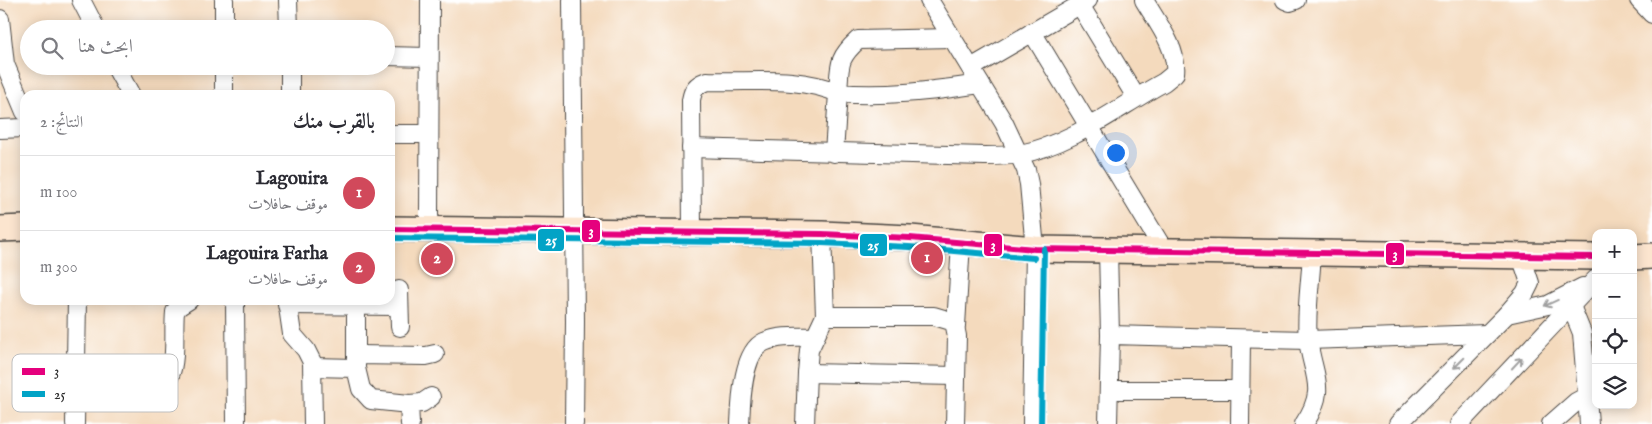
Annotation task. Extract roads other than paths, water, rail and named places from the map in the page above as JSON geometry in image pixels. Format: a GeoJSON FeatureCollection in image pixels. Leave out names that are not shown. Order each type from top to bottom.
{"type":"FeatureCollection","features":[{"type":"Feature","properties":{"kind":"street"},"geometry":{"type":"LineString","coordinates":[[81,0],[91,20]]}},
{"type":"Feature","properties":{"kind":"street"},"geometry":{"type":"LineString","coordinates":[[224,0],[224,20]]}},
{"type":"Feature","properties":{"kind":"street"},"geometry":{"type":"LineString","coordinates":[[288,0],[289,20]]}},
{"type":"Feature","properties":{"kind":"street"},"geometry":{"type":"LineString","coordinates":[[430,0],[429,134],[431,231]]}},
{"type":"Feature","properties":{"kind":"street"},"geometry":{"type":"LineString","coordinates":[[572,0],[575,231],[574,424]]}},
{"type":"Feature","properties":{"kind":"street"},"geometry":{"type":"LineString","coordinates":[[929,0],[971,68],[1020,154],[1029,184],[1034,249],[1032,424]]}},
{"type":"Feature","properties":{"kind":"street"},"geometry":{"type":"LineString","coordinates":[[691,148],[985,156],[1020,154],[1053,144],[1090,126],[1136,97],[1173,77],[1176,67],[1172,50],[1144,0]]}},
{"type":"Feature","properties":{"kind":"street"},"geometry":{"type":"LineString","coordinates":[[1285,0],[1290,2],[1296,0]]}},
{"type":"Feature","properties":{"kind":"street"},"geometry":{"type":"LineString","coordinates":[[1639,0],[1652,14]]}},
{"type":"Feature","properties":{"kind":"street"},"geometry":{"type":"LineString","coordinates":[[971,68],[1084,2],[1136,97]]}},
{"type":"Feature","properties":{"kind":"street"},"geometry":{"type":"LineString","coordinates":[[0,19],[5,64],[20,100]]}},
{"type":"Feature","properties":{"kind":"street"},"geometry":{"type":"LineString","coordinates":[[1032,32],[1164,252]]}},
{"type":"Feature","properties":{"kind":"street"},"geometry":{"type":"LineString","coordinates":[[834,153],[840,65],[844,53],[858,40],[952,38]]}},
{"type":"Feature","properties":{"kind":"street"},"geometry":{"type":"LineString","coordinates":[[395,56],[429,57]]}},
{"type":"Feature","properties":{"kind":"street"},"geometry":{"type":"LineString","coordinates":[[120,75],[128,90]]}},
{"type":"Feature","properties":{"kind":"street"},"geometry":{"type":"LineString","coordinates":[[224,75],[224,90]]}},
{"type":"Feature","properties":{"kind":"street"},"geometry":{"type":"LineString","coordinates":[[290,75],[290,90]]}},
{"type":"Feature","properties":{"kind":"street"},"geometry":{"type":"LineString","coordinates":[[692,232],[691,100],[693,91],[699,84],[707,81],[797,82],[816,85],[838,93],[874,95],[916,93],[980,84]]}},
{"type":"Feature","properties":{"kind":"street"},"geometry":{"type":"LineString","coordinates":[[0,129],[20,128]]}},
{"type":"Feature","properties":{"kind":"street"},"geometry":{"type":"LineString","coordinates":[[395,134],[429,134]]}},
{"type":"Feature","properties":{"kind":"street"},"geometry":{"type":"LineString","coordinates":[[0,228],[20,228]]}},
{"type":"Feature","properties":{"kind":"street"},"geometry":{"type":"LineString","coordinates":[[395,229],[822,234],[961,242],[1034,249],[1592,257]]}},
{"type":"Feature","properties":{"kind":"street"},"geometry":{"type":"LineString","coordinates":[[805,424],[809,350],[825,316],[822,234]]}},
{"type":"Feature","properties":{"kind":"street"},"geometry":{"type":"LineString","coordinates":[[955,424],[956,326],[961,242]]}},
{"type":"Feature","properties":{"kind":"street"},"geometry":{"type":"LineString","coordinates":[[1108,250],[1110,334],[1108,424]]}},
{"type":"Feature","properties":{"kind":"street"},"geometry":{"type":"LineString","coordinates":[[1304,424],[1316,407],[1317,384],[1308,340],[1312,252]]}},
{"type":"Feature","properties":{"kind":"street"},"geometry":{"type":"LineString","coordinates":[[1398,424],[1507,314],[1525,293],[1530,283],[1521,256]]}},
{"type":"Feature","properties":{"kind":"street"},"geometry":{"type":"LineString","coordinates":[[1637,257],[1652,256]]}},
{"type":"Feature","properties":{"kind":"street"},"geometry":{"type":"LineString","coordinates":[[1507,314],[1548,305],[1592,282]]}},
{"type":"Feature","properties":{"kind":"street"},"geometry":{"type":"LineString","coordinates":[[1459,424],[1592,283]]}},
{"type":"Feature","properties":{"kind":"street"},"geometry":{"type":"LineString","coordinates":[[395,298],[399,298],[400,327]]}},
{"type":"Feature","properties":{"kind":"street"},"geometry":{"type":"LineString","coordinates":[[76,354],[77,305]]}},
{"type":"Feature","properties":{"kind":"street"},"geometry":{"type":"LineString","coordinates":[[174,354],[176,312],[181,305]]}},
{"type":"Feature","properties":{"kind":"street"},"geometry":{"type":"LineString","coordinates":[[235,305],[236,424]]}},
{"type":"Feature","properties":{"kind":"street"},"geometry":{"type":"LineString","coordinates":[[287,305],[292,334],[306,350],[313,367],[313,424]]}},
{"type":"Feature","properties":{"kind":"street"},"geometry":{"type":"LineString","coordinates":[[356,305],[356,362],[361,389],[371,400],[409,404],[422,403],[431,397]]}},
{"type":"Feature","properties":{"kind":"street"},"geometry":{"type":"LineString","coordinates":[[1571,306],[1582,332],[1588,424]]}},
{"type":"Feature","properties":{"kind":"street"},"geometry":{"type":"LineString","coordinates":[[825,316],[934,316],[949,319],[956,326]]}},
{"type":"Feature","properties":{"kind":"street"},"geometry":{"type":"LineString","coordinates":[[1110,334],[1308,340],[1487,334]]}},
{"type":"Feature","properties":{"kind":"street"},"geometry":{"type":"LineString","coordinates":[[740,424],[750,355],[763,342],[780,338],[814,336]]}},
{"type":"Feature","properties":{"kind":"street"},"geometry":{"type":"LineString","coordinates":[[1240,424],[1241,339]]}},
{"type":"Feature","properties":{"kind":"street"},"geometry":{"type":"LineString","coordinates":[[313,367],[435,354]]}},
{"type":"Feature","properties":{"kind":"street"},"geometry":{"type":"LineString","coordinates":[[807,373],[956,376]]}},
{"type":"Feature","properties":{"kind":"street"},"geometry":{"type":"LineString","coordinates":[[1109,390],[1240,390]]}},
{"type":"Feature","properties":{"kind":"street"},"geometry":{"type":"LineString","coordinates":[[1551,424],[1576,402],[1587,396]]}},
{"type":"Feature","properties":{"kind":"street"},"geometry":{"type":"LineString","coordinates":[[409,404],[410,424]]}},
{"type":"Feature","properties":{"kind":"place","name":"Lagouira"},"geometry":{"type":"Point","coordinates":[927,258]}},
{"type":"Feature","properties":{"kind":"place","name":"Lagouira Farha"},"geometry":{"type":"Point","coordinates":[437,259]}}]}
